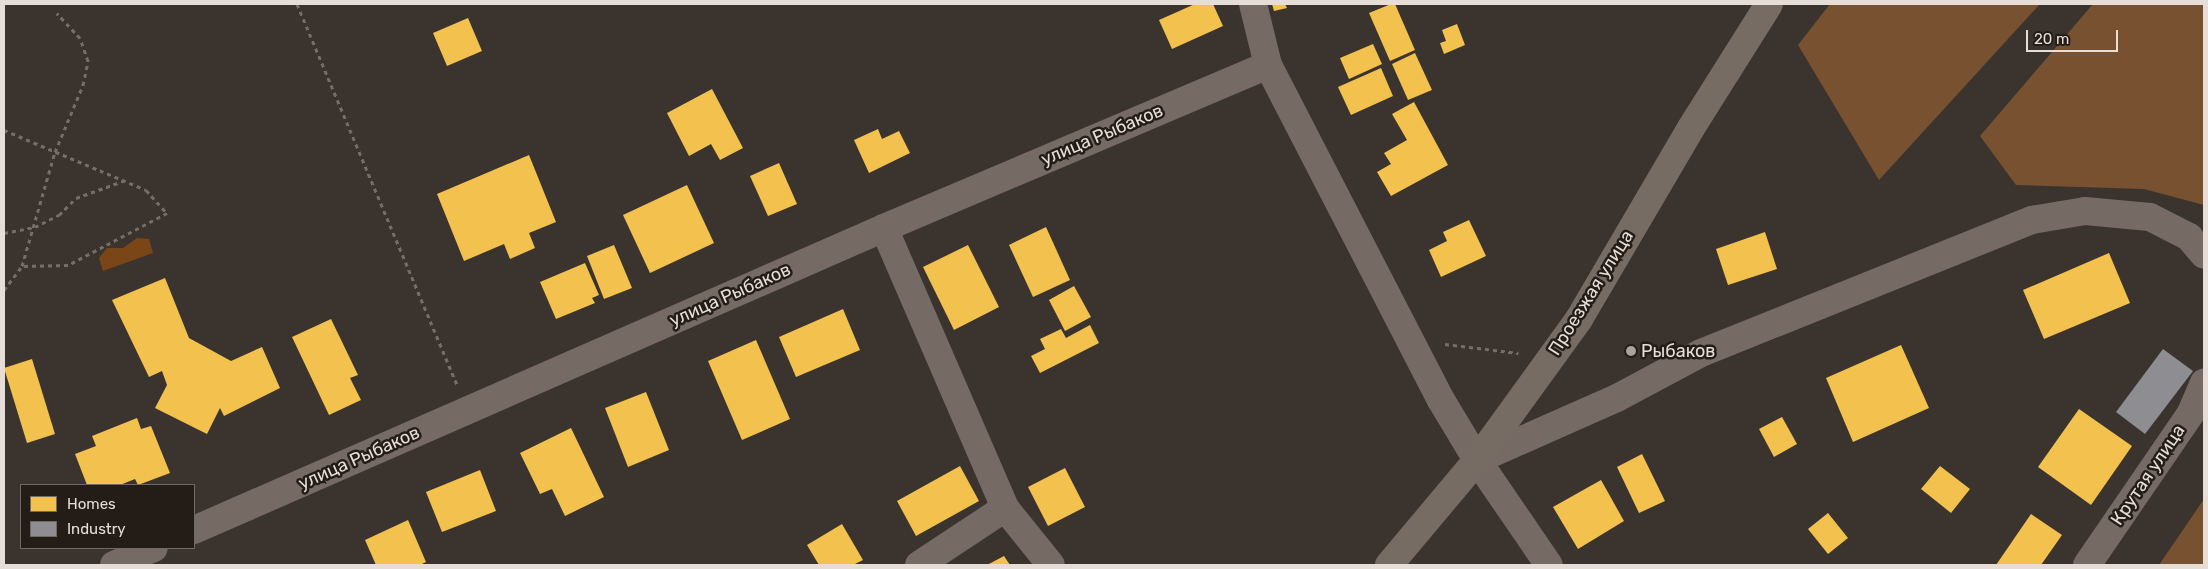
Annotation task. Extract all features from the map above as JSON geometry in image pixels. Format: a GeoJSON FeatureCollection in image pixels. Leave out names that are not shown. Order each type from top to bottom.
{"type":"FeatureCollection","features":[{"type":"Feature","properties":{"kind":"main road","name":"Проезжая улица"},"geometry":{"type":"LineString","coordinates":[[1390,565],[1477,460],[1579,319],[1691,128],[1769,4]]}},
{"type":"Feature","properties":{"kind":"street"},"geometry":{"type":"LineString","coordinates":[[1253,4],[1268,65],[1408,336],[1477,460],[1549,565]]}},
{"type":"Feature","properties":{"kind":"street","name":"улица Рыбаков"},"geometry":{"type":"LineString","coordinates":[[195,530],[884,228],[1268,65]]}},
{"type":"Feature","properties":{"kind":"street"},"geometry":{"type":"LineString","coordinates":[[1477,460],[1617,398],[1701,353],[2032,220],[2085,211],[2150,218],[2189,237],[2204,255]]}},
{"type":"Feature","properties":{"kind":"street"},"geometry":{"type":"LineString","coordinates":[[884,228],[1005,508],[1051,565]]}},
{"type":"Feature","properties":{"kind":"street","name":"Крутая улица"},"geometry":{"type":"LineString","coordinates":[[2087,565],[2191,413],[2204,382]]}},
{"type":"Feature","properties":{"kind":"street"},"geometry":{"type":"LineString","coordinates":[[918,565],[1005,508]]}},
{"type":"Feature","properties":{"kind":"street"},"geometry":{"type":"LineString","coordinates":[[114,565],[152,549]]}},
{"type":"Feature","properties":{"kind":"path"},"geometry":{"type":"LineString","coordinates":[[297,4],[468,410]]}},
{"type":"Feature","properties":{"kind":"path"},"geometry":{"type":"LineString","coordinates":[[4,290],[22,266],[35,227],[55,152],[83,85],[88,61],[80,38],[57,14]]}},
{"type":"Feature","properties":{"kind":"path"},"geometry":{"type":"LineString","coordinates":[[4,130],[146,190],[167,213],[68,265],[22,266]]}},
{"type":"Feature","properties":{"kind":"path"},"geometry":{"type":"LineString","coordinates":[[4,233],[35,227],[59,215],[76,198],[123,181]]}},
{"type":"Feature","properties":{"kind":"path"},"geometry":{"type":"LineString","coordinates":[[1408,336],[1457,347],[1519,353]]}},
{"type":"Feature","properties":{"kind":"shaded area"},"geometry":{"type":"Polygon","coordinates":[[[1830,4],[2040,4],[1879,180],[1798,45],[1830,4]]]}},
{"type":"Feature","properties":{"kind":"shaded area"},"geometry":{"type":"Polygon","coordinates":[[[2093,4],[2204,4],[2204,205],[2144,189],[2016,185],[1980,136],[2093,4]]]}},
{"type":"Feature","properties":{"kind":"shaded area"},"geometry":{"type":"Polygon","coordinates":[[[137,238],[149,239],[153,253],[103,271],[99,258],[107,248],[123,248],[137,238]]]}},
{"type":"Feature","properties":{"kind":"shaded area"},"geometry":{"type":"Polygon","coordinates":[[[2204,499],[2204,565],[2159,565],[2204,499]]]}},
{"type":"Feature","properties":{"kind":"building: Homes"},"geometry":{"type":"Polygon","coordinates":[[[1195,4],[1213,4],[1223,26],[1172,49],[1159,20],[1195,4]]]}},
{"type":"Feature","properties":{"kind":"building: Homes"},"geometry":{"type":"Polygon","coordinates":[[[1272,4],[1285,4],[1287,8],[1274,11],[1272,4]]]}},
{"type":"Feature","properties":{"kind":"building: Homes"},"geometry":{"type":"Polygon","coordinates":[[[1395,4],[1415,50],[1390,61],[1369,13],[1395,4]]]}},
{"type":"Feature","properties":{"kind":"building: Homes"},"geometry":{"type":"Polygon","coordinates":[[[468,18],[482,51],[447,66],[433,33],[468,18]]]}},
{"type":"Feature","properties":{"kind":"building: Homes"},"geometry":{"type":"Polygon","coordinates":[[[1457,24],[1465,45],[1444,54],[1440,43],[1446,41],[1442,30],[1457,24]]]}},
{"type":"Feature","properties":{"kind":"building: Homes"},"geometry":{"type":"Polygon","coordinates":[[[1373,44],[1382,64],[1349,79],[1340,58],[1373,44]]]}},
{"type":"Feature","properties":{"kind":"building: Homes"},"geometry":{"type":"Polygon","coordinates":[[[1415,53],[1432,90],[1408,100],[1392,64],[1415,53]]]}},
{"type":"Feature","properties":{"kind":"building: Homes"},"geometry":{"type":"Polygon","coordinates":[[[1381,68],[1393,96],[1351,115],[1338,87],[1381,68]]]}},
{"type":"Feature","properties":{"kind":"building: Homes"},"geometry":{"type":"Polygon","coordinates":[[[712,89],[743,148],[720,160],[711,144],[689,156],[667,113],[712,89]]]}},
{"type":"Feature","properties":{"kind":"building: Homes"},"geometry":{"type":"Polygon","coordinates":[[[1414,102],[1448,165],[1391,196],[1377,172],[1391,164],[1384,153],[1407,140],[1392,114],[1414,102]]]}},
{"type":"Feature","properties":{"kind":"building: Homes"},"geometry":{"type":"Polygon","coordinates":[[[878,129],[882,139],[899,131],[910,153],[869,173],[854,140],[878,129]]]}},
{"type":"Feature","properties":{"kind":"building: Homes"},"geometry":{"type":"Polygon","coordinates":[[[529,155],[556,222],[529,233],[535,248],[510,259],[504,244],[464,261],[437,194],[529,155]]]}},
{"type":"Feature","properties":{"kind":"building: Homes"},"geometry":{"type":"Polygon","coordinates":[[[779,163],[797,204],[768,216],[750,176],[779,163]]]}},
{"type":"Feature","properties":{"kind":"building: Homes"},"geometry":{"type":"Polygon","coordinates":[[[687,185],[714,243],[650,273],[623,215],[687,185]]]}},
{"type":"Feature","properties":{"kind":"building: Homes"},"geometry":{"type":"Polygon","coordinates":[[[1469,220],[1486,256],[1441,277],[1429,250],[1447,241],[1443,232],[1469,220]]]}},
{"type":"Feature","properties":{"kind":"building: Homes"},"geometry":{"type":"Polygon","coordinates":[[[1046,227],[1070,280],[1033,297],[1009,245],[1046,227]]]}},
{"type":"Feature","properties":{"kind":"building: Homes"},"geometry":{"type":"Polygon","coordinates":[[[1765,232],[1777,269],[1728,285],[1716,249],[1765,232]]]}},
{"type":"Feature","properties":{"kind":"building: Homes"},"geometry":{"type":"Polygon","coordinates":[[[614,245],[632,288],[604,299],[587,256],[614,245]]]}},
{"type":"Feature","properties":{"kind":"building: Homes"},"geometry":{"type":"Polygon","coordinates":[[[968,245],[999,307],[954,330],[923,267],[968,245]]]}},
{"type":"Feature","properties":{"kind":"building: Homes"},"geometry":{"type":"Polygon","coordinates":[[[2109,253],[2130,303],[2044,339],[2023,290],[2109,253]]]}},
{"type":"Feature","properties":{"kind":"building: Homes"},"geometry":{"type":"Polygon","coordinates":[[[585,263],[599,295],[592,298],[595,303],[556,319],[540,282],[585,263]]]}},
{"type":"Feature","properties":{"kind":"building: Homes"},"geometry":{"type":"Polygon","coordinates":[[[165,278],[189,338],[231,361],[262,347],[280,388],[224,416],[220,408],[207,434],[155,408],[167,385],[162,371],[149,377],[112,300],[165,278]]]}},
{"type":"Feature","properties":{"kind":"building: Homes"},"geometry":{"type":"Polygon","coordinates":[[[1074,286],[1091,317],[1065,331],[1049,300],[1074,286]]]}},
{"type":"Feature","properties":{"kind":"building: Homes"},"geometry":{"type":"Polygon","coordinates":[[[843,309],[860,350],[796,377],[779,337],[843,309]]]}},
{"type":"Feature","properties":{"kind":"building: Homes"},"geometry":{"type":"Polygon","coordinates":[[[331,319],[358,375],[350,378],[361,400],[329,415],[292,337],[331,319]]]}},
{"type":"Feature","properties":{"kind":"building: Homes"},"geometry":{"type":"Polygon","coordinates":[[[1090,325],[1099,343],[1040,373],[1031,356],[1045,349],[1040,339],[1061,329],[1066,338],[1090,325]]]}},
{"type":"Feature","properties":{"kind":"building: Homes"},"geometry":{"type":"Polygon","coordinates":[[[756,340],[790,419],[742,440],[708,361],[756,340]]]}},
{"type":"Feature","properties":{"kind":"building: Homes"},"geometry":{"type":"Polygon","coordinates":[[[1901,345],[1929,408],[1853,442],[1826,378],[1901,345]]]}},
{"type":"Feature","properties":{"kind":"building: Homes"},"geometry":{"type":"Polygon","coordinates":[[[32,359],[55,434],[27,443],[4,368],[32,359]]]}},
{"type":"Feature","properties":{"kind":"building: Homes"},"geometry":{"type":"Polygon","coordinates":[[[646,392],[669,450],[628,467],[605,408],[646,392]]]}},
{"type":"Feature","properties":{"kind":"building: Homes"},"geometry":{"type":"Polygon","coordinates":[[[2079,409],[2132,446],[2091,505],[2038,467],[2079,409]]]}},
{"type":"Feature","properties":{"kind":"building: Homes"},"geometry":{"type":"Polygon","coordinates":[[[1782,417],[1797,444],[1774,457],[1759,429],[1782,417]]]}},
{"type":"Feature","properties":{"kind":"building: Homes"},"geometry":{"type":"Polygon","coordinates":[[[137,418],[141,429],[151,426],[170,473],[141,484],[138,484],[135,479],[122,484],[87,484],[75,454],[96,446],[92,436],[137,418]]]}},
{"type":"Feature","properties":{"kind":"building: Homes"},"geometry":{"type":"Polygon","coordinates":[[[571,428],[604,497],[565,516],[552,489],[540,494],[520,453],[571,428]]]}},
{"type":"Feature","properties":{"kind":"building: Homes"},"geometry":{"type":"Polygon","coordinates":[[[1642,454],[1665,501],[1639,513],[1617,467],[1642,454]]]}},
{"type":"Feature","properties":{"kind":"building: Homes"},"geometry":{"type":"Polygon","coordinates":[[[960,466],[979,501],[916,536],[897,501],[960,466]]]}},
{"type":"Feature","properties":{"kind":"building: Homes"},"geometry":{"type":"Polygon","coordinates":[[[1940,466],[1970,489],[1951,513],[1921,489],[1940,466]]]}},
{"type":"Feature","properties":{"kind":"building: Homes"},"geometry":{"type":"Polygon","coordinates":[[[1065,468],[1085,507],[1048,526],[1028,487],[1065,468]]]}},
{"type":"Feature","properties":{"kind":"building: Homes"},"geometry":{"type":"Polygon","coordinates":[[[480,470],[496,511],[442,532],[426,492],[480,470]]]}},
{"type":"Feature","properties":{"kind":"building: Homes"},"geometry":{"type":"Polygon","coordinates":[[[1601,480],[1624,521],[1578,549],[1553,507],[1601,480]]]}},
{"type":"Feature","properties":{"kind":"building: Homes"},"geometry":{"type":"Polygon","coordinates":[[[1828,513],[1848,538],[1828,554],[1808,529],[1828,513]]]}},
{"type":"Feature","properties":{"kind":"building: Homes"},"geometry":{"type":"Polygon","coordinates":[[[2031,514],[2062,535],[2041,565],[1996,565],[2031,514]]]}},
{"type":"Feature","properties":{"kind":"building: Homes"},"geometry":{"type":"Polygon","coordinates":[[[408,520],[426,562],[420,565],[376,565],[365,540],[408,520]]]}},
{"type":"Feature","properties":{"kind":"building: Homes"},"geometry":{"type":"Polygon","coordinates":[[[842,524],[863,560],[853,565],[819,565],[807,545],[842,524]]]}},
{"type":"Feature","properties":{"kind":"building: Homes"},"geometry":{"type":"Polygon","coordinates":[[[1004,556],[1010,565],[987,565],[1004,556]]]}},
{"type":"Feature","properties":{"kind":"building: Industry"},"geometry":{"type":"Polygon","coordinates":[[[2163,349],[2193,371],[2145,434],[2116,412],[2163,349]]]}},
{"type":"Feature","properties":{"kind":"place","name":"Рыбаков"},"geometry":{"type":"Point","coordinates":[1631,351]}}]}
